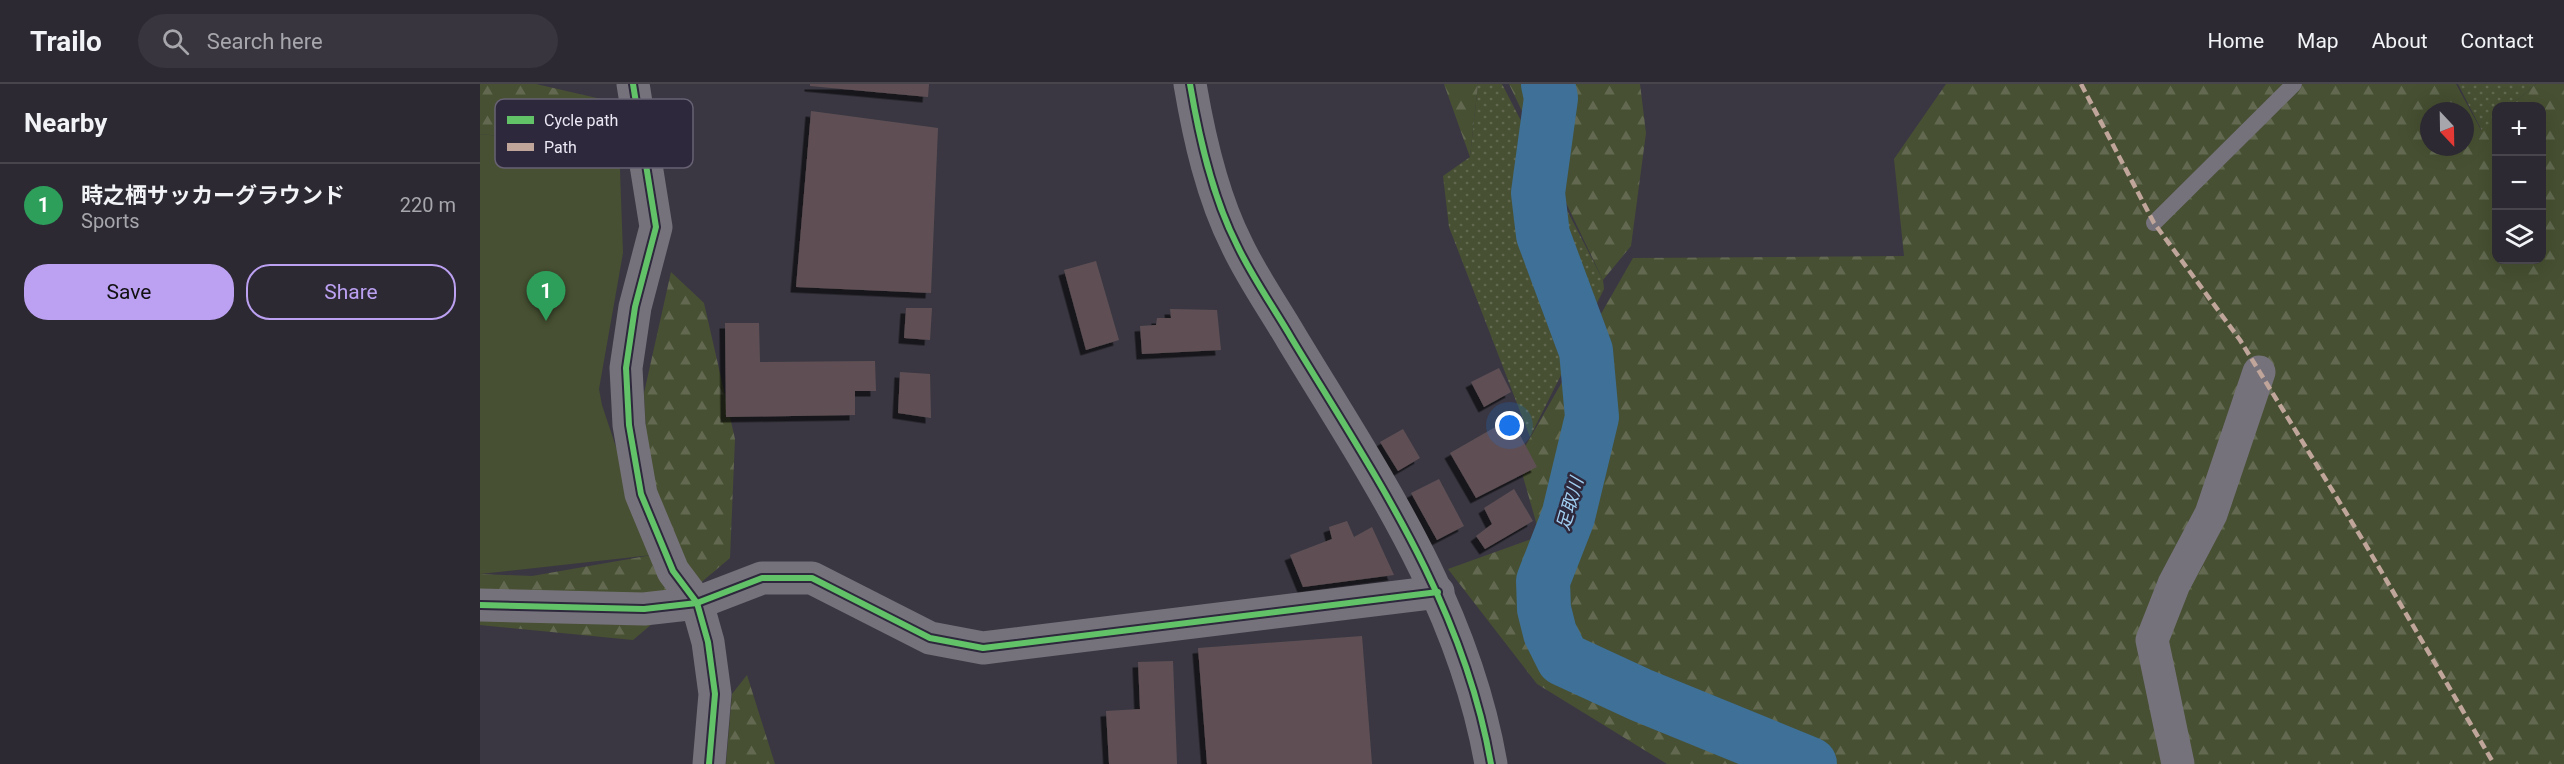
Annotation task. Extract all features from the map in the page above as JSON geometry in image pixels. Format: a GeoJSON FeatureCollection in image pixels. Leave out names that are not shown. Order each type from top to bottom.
{"type":"FeatureCollection","features":[{"type":"Feature","properties":{"kind":"street"},"geometry":{"type":"LineString","coordinates":[[633,84],[635,99]]}},
{"type":"Feature","properties":{"kind":"street"},"geometry":{"type":"LineString","coordinates":[[1190,84],[1213,182],[1236,245],[1369,466],[1438,592],[1474,685],[1491,764]]}},
{"type":"Feature","properties":{"kind":"street"},"geometry":{"type":"LineString","coordinates":[[647,168],[656,227],[635,307],[626,368],[629,425],[641,494],[673,571],[697,603],[708,642],[715,694],[709,764]]}},
{"type":"Feature","properties":{"kind":"street"},"geometry":{"type":"LineString","coordinates":[[2178,764],[2152,640],[2174,584],[2211,514],[2259,372]]}},
{"type":"Feature","properties":{"kind":"street"},"geometry":{"type":"LineString","coordinates":[[480,605],[644,609],[697,603],[762,578],[812,578],[930,638],[983,648],[1438,592]]}},
{"type":"Feature","properties":{"kind":"lane"},"geometry":{"type":"LineString","coordinates":[[2154,224],[2294,84]]}},
{"type":"Feature","properties":{"kind":"green space"},"geometry":{"type":"Polygon","coordinates":[[[480,84],[536,84],[601,99],[495,99],[495,135],[480,134],[480,84]]]}},
{"type":"Feature","properties":{"kind":"green space"},"geometry":{"type":"Polygon","coordinates":[[[1444,84],[1478,84],[1470,157],[1444,84]]]}},
{"type":"Feature","properties":{"kind":"green space"},"geometry":{"type":"Polygon","coordinates":[[[1478,84],[1502,84],[1603,280],[1604,289],[1530,437],[1449,227],[1443,176],[1470,157],[1478,84]]]}},
{"type":"Feature","properties":{"kind":"green space"},"geometry":{"type":"Polygon","coordinates":[[[1509,84],[1640,84],[1646,133],[1631,246],[1603,280],[1509,84]]]}},
{"type":"Feature","properties":{"kind":"green space"},"geometry":{"type":"Polygon","coordinates":[[[1946,84],[2456,84],[2466,102],[2420,102],[2420,156],[2474,156],[2474,117],[2481,130],[2492,121],[2492,264],[2546,264],[2546,102],[2515,102],[2536,84],[2564,84],[2564,764],[1667,764],[1537,684],[1448,569],[1540,536],[1518,459],[1633,258],[1904,256],[1894,159],[1946,84]]]}},
{"type":"Feature","properties":{"kind":"green space"},"geometry":{"type":"Polygon","coordinates":[[[2458,84],[2536,84],[2515,102],[2492,102],[2492,122],[2482,131],[2474,115],[2474,102],[2467,102],[2458,84]]]}},
{"type":"Feature","properties":{"kind":"green space"},"geometry":{"type":"Polygon","coordinates":[[[480,134],[495,135],[495,168],[620,168],[623,253],[599,389],[602,405],[652,555],[480,574],[480,134]]]}},
{"type":"Feature","properties":{"kind":"green space"},"geometry":{"type":"Polygon","coordinates":[[[671,272],[704,303],[735,439],[730,558],[633,640],[480,625],[480,574],[532,576],[652,555],[644,393],[671,272]]]}},
{"type":"Feature","properties":{"kind":"green space"},"geometry":{"type":"Polygon","coordinates":[[[747,675],[775,764],[726,764],[732,694],[747,675]]]}},
{"type":"Feature","properties":{"kind":"building"},"geometry":{"type":"Polygon","coordinates":[[[810,84],[929,84],[928,97],[810,86],[810,84]]]}},
{"type":"Feature","properties":{"kind":"building"},"geometry":{"type":"Polygon","coordinates":[[[811,111],[938,128],[931,293],[796,287],[811,111]]]}},
{"type":"Feature","properties":{"kind":"building"},"geometry":{"type":"Polygon","coordinates":[[[1096,261],[1119,340],[1086,350],[1064,270],[1096,261]]]}},
{"type":"Feature","properties":{"kind":"building"},"geometry":{"type":"Polygon","coordinates":[[[906,308],[932,308],[930,340],[904,338],[906,308]]]}},
{"type":"Feature","properties":{"kind":"building"},"geometry":{"type":"Polygon","coordinates":[[[1170,309],[1217,310],[1221,350],[1142,354],[1140,326],[1156,325],[1157,318],[1171,318],[1170,309]]]}},
{"type":"Feature","properties":{"kind":"building"},"geometry":{"type":"Polygon","coordinates":[[[725,323],[759,323],[760,362],[875,361],[876,391],[855,391],[855,415],[726,417],[725,323]]]}},
{"type":"Feature","properties":{"kind":"building"},"geometry":{"type":"Polygon","coordinates":[[[1499,368],[1511,392],[1484,407],[1471,382],[1499,368]]]}},
{"type":"Feature","properties":{"kind":"building"},"geometry":{"type":"Polygon","coordinates":[[[900,372],[930,374],[931,418],[898,413],[900,372]]]}},
{"type":"Feature","properties":{"kind":"building"},"geometry":{"type":"Polygon","coordinates":[[[1511,418],[1537,467],[1476,498],[1450,453],[1511,418]]]}},
{"type":"Feature","properties":{"kind":"building"},"geometry":{"type":"Polygon","coordinates":[[[1403,429],[1420,458],[1398,471],[1380,442],[1403,429]]]}},
{"type":"Feature","properties":{"kind":"building"},"geometry":{"type":"Polygon","coordinates":[[[1439,479],[1464,526],[1437,540],[1411,493],[1439,479]]]}},
{"type":"Feature","properties":{"kind":"building"},"geometry":{"type":"Polygon","coordinates":[[[1514,489],[1533,521],[1485,549],[1476,536],[1492,524],[1484,508],[1514,489]]]}},
{"type":"Feature","properties":{"kind":"building"},"geometry":{"type":"Polygon","coordinates":[[[1347,521],[1354,537],[1372,527],[1394,575],[1303,587],[1290,555],[1332,539],[1329,527],[1347,521]]]}},
{"type":"Feature","properties":{"kind":"building"},"geometry":{"type":"Polygon","coordinates":[[[1362,636],[1372,764],[1207,764],[1198,648],[1362,636]]]}},
{"type":"Feature","properties":{"kind":"building"},"geometry":{"type":"Polygon","coordinates":[[[1173,661],[1177,764],[1109,764],[1106,711],[1140,709],[1138,662],[1173,661]]]}},
{"type":"Feature","properties":{"kind":"waterway","name":"足取川"},"geometry":{"type":"LineString","coordinates":[[1548,84],[1551,98],[1538,193],[1543,235],[1586,351],[1592,417],[1568,517],[1543,581],[1544,609],[1550,633],[1563,659],[1641,695],[1810,764]]}},
{"type":"Feature","properties":{"kind":"marked path"},"geometry":{"type":"LineString","coordinates":[[2081,84],[2154,223],[2240,340],[2364,542],[2494,764]]}},
{"type":"Feature","properties":{"kind":"cycle path"},"geometry":{"type":"LineString","coordinates":[[633,84],[635,99]]}},
{"type":"Feature","properties":{"kind":"cycle path"},"geometry":{"type":"LineString","coordinates":[[1190,84],[1207,166],[1228,226],[1256,281],[1384,491],[1438,595],[1460,649],[1478,705],[1491,764]]}},
{"type":"Feature","properties":{"kind":"cycle path"},"geometry":{"type":"LineString","coordinates":[[647,168],[656,227],[635,307],[626,368],[629,425],[641,494],[673,571],[697,603],[708,642],[715,694],[709,764]]}},
{"type":"Feature","properties":{"kind":"cycle path"},"geometry":{"type":"LineString","coordinates":[[480,605],[644,609],[697,603],[762,578],[812,578],[930,638],[983,648],[1438,592]]}},
{"type":"Feature","properties":{"kind":"place","name":"時之栖サッカーグラウンド"},"geometry":{"type":"Point","coordinates":[546,321]}}]}
